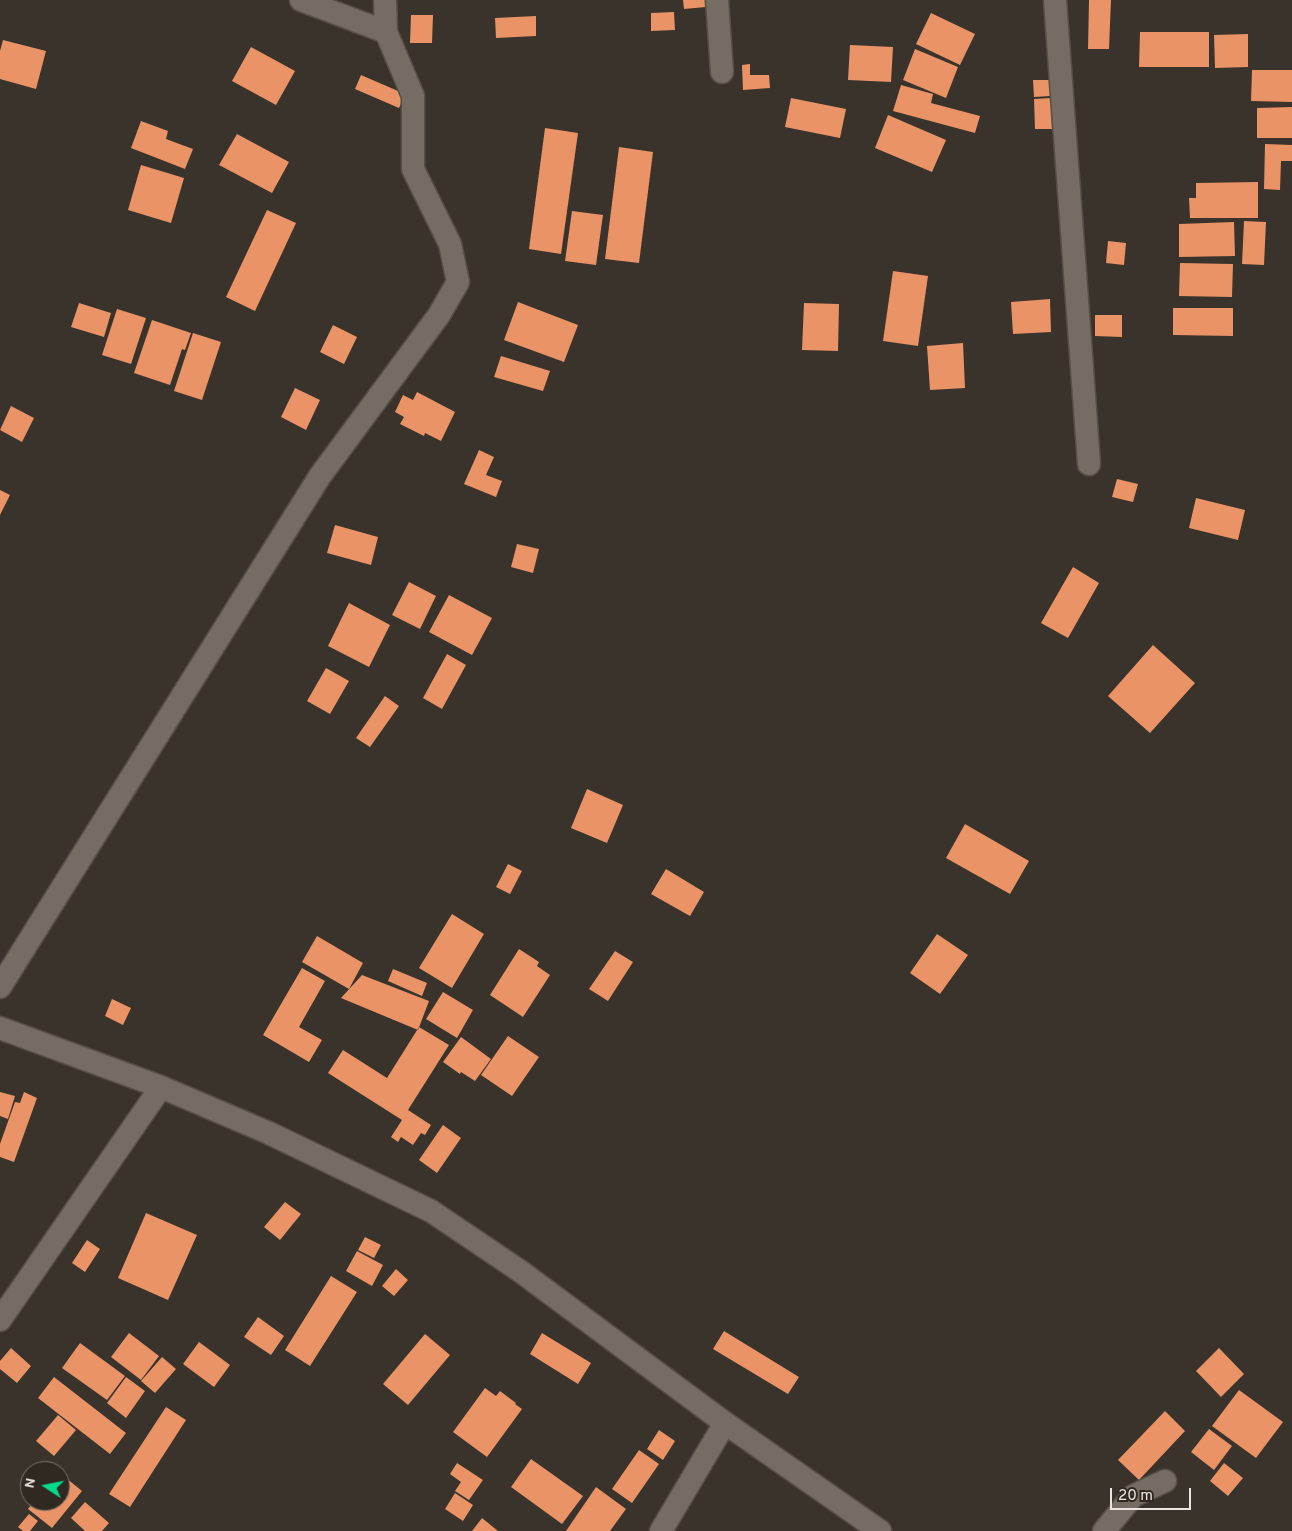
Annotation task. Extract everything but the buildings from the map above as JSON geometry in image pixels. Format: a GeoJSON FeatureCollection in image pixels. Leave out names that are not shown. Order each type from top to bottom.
{"type":"FeatureCollection","features":[{"type":"Feature","properties":{"kind":"street"},"geometry":{"type":"LineString","coordinates":[[301,0],[386,32]]}},
{"type":"Feature","properties":{"kind":"street"},"geometry":{"type":"LineString","coordinates":[[0,987],[320,476],[438,315],[458,282],[450,244],[413,169],[413,96],[386,32],[385,0]]}},
{"type":"Feature","properties":{"kind":"street"},"geometry":{"type":"LineString","coordinates":[[717,0],[722,72]]}},
{"type":"Feature","properties":{"kind":"street"},"geometry":{"type":"LineString","coordinates":[[1055,0],[1088,464]]}},
{"type":"Feature","properties":{"kind":"street"},"geometry":{"type":"LineString","coordinates":[[0,1028],[161,1087],[269,1132],[431,1212],[520,1271],[725,1422],[880,1531]]}},
{"type":"Feature","properties":{"kind":"street"},"geometry":{"type":"LineString","coordinates":[[0,1320],[161,1087]]}},
{"type":"Feature","properties":{"kind":"street"},"geometry":{"type":"LineString","coordinates":[[661,1531],[725,1422]]}},
{"type":"Feature","properties":{"kind":"street"},"geometry":{"type":"LineString","coordinates":[[1104,1531],[1132,1496],[1165,1481]]}}]}
